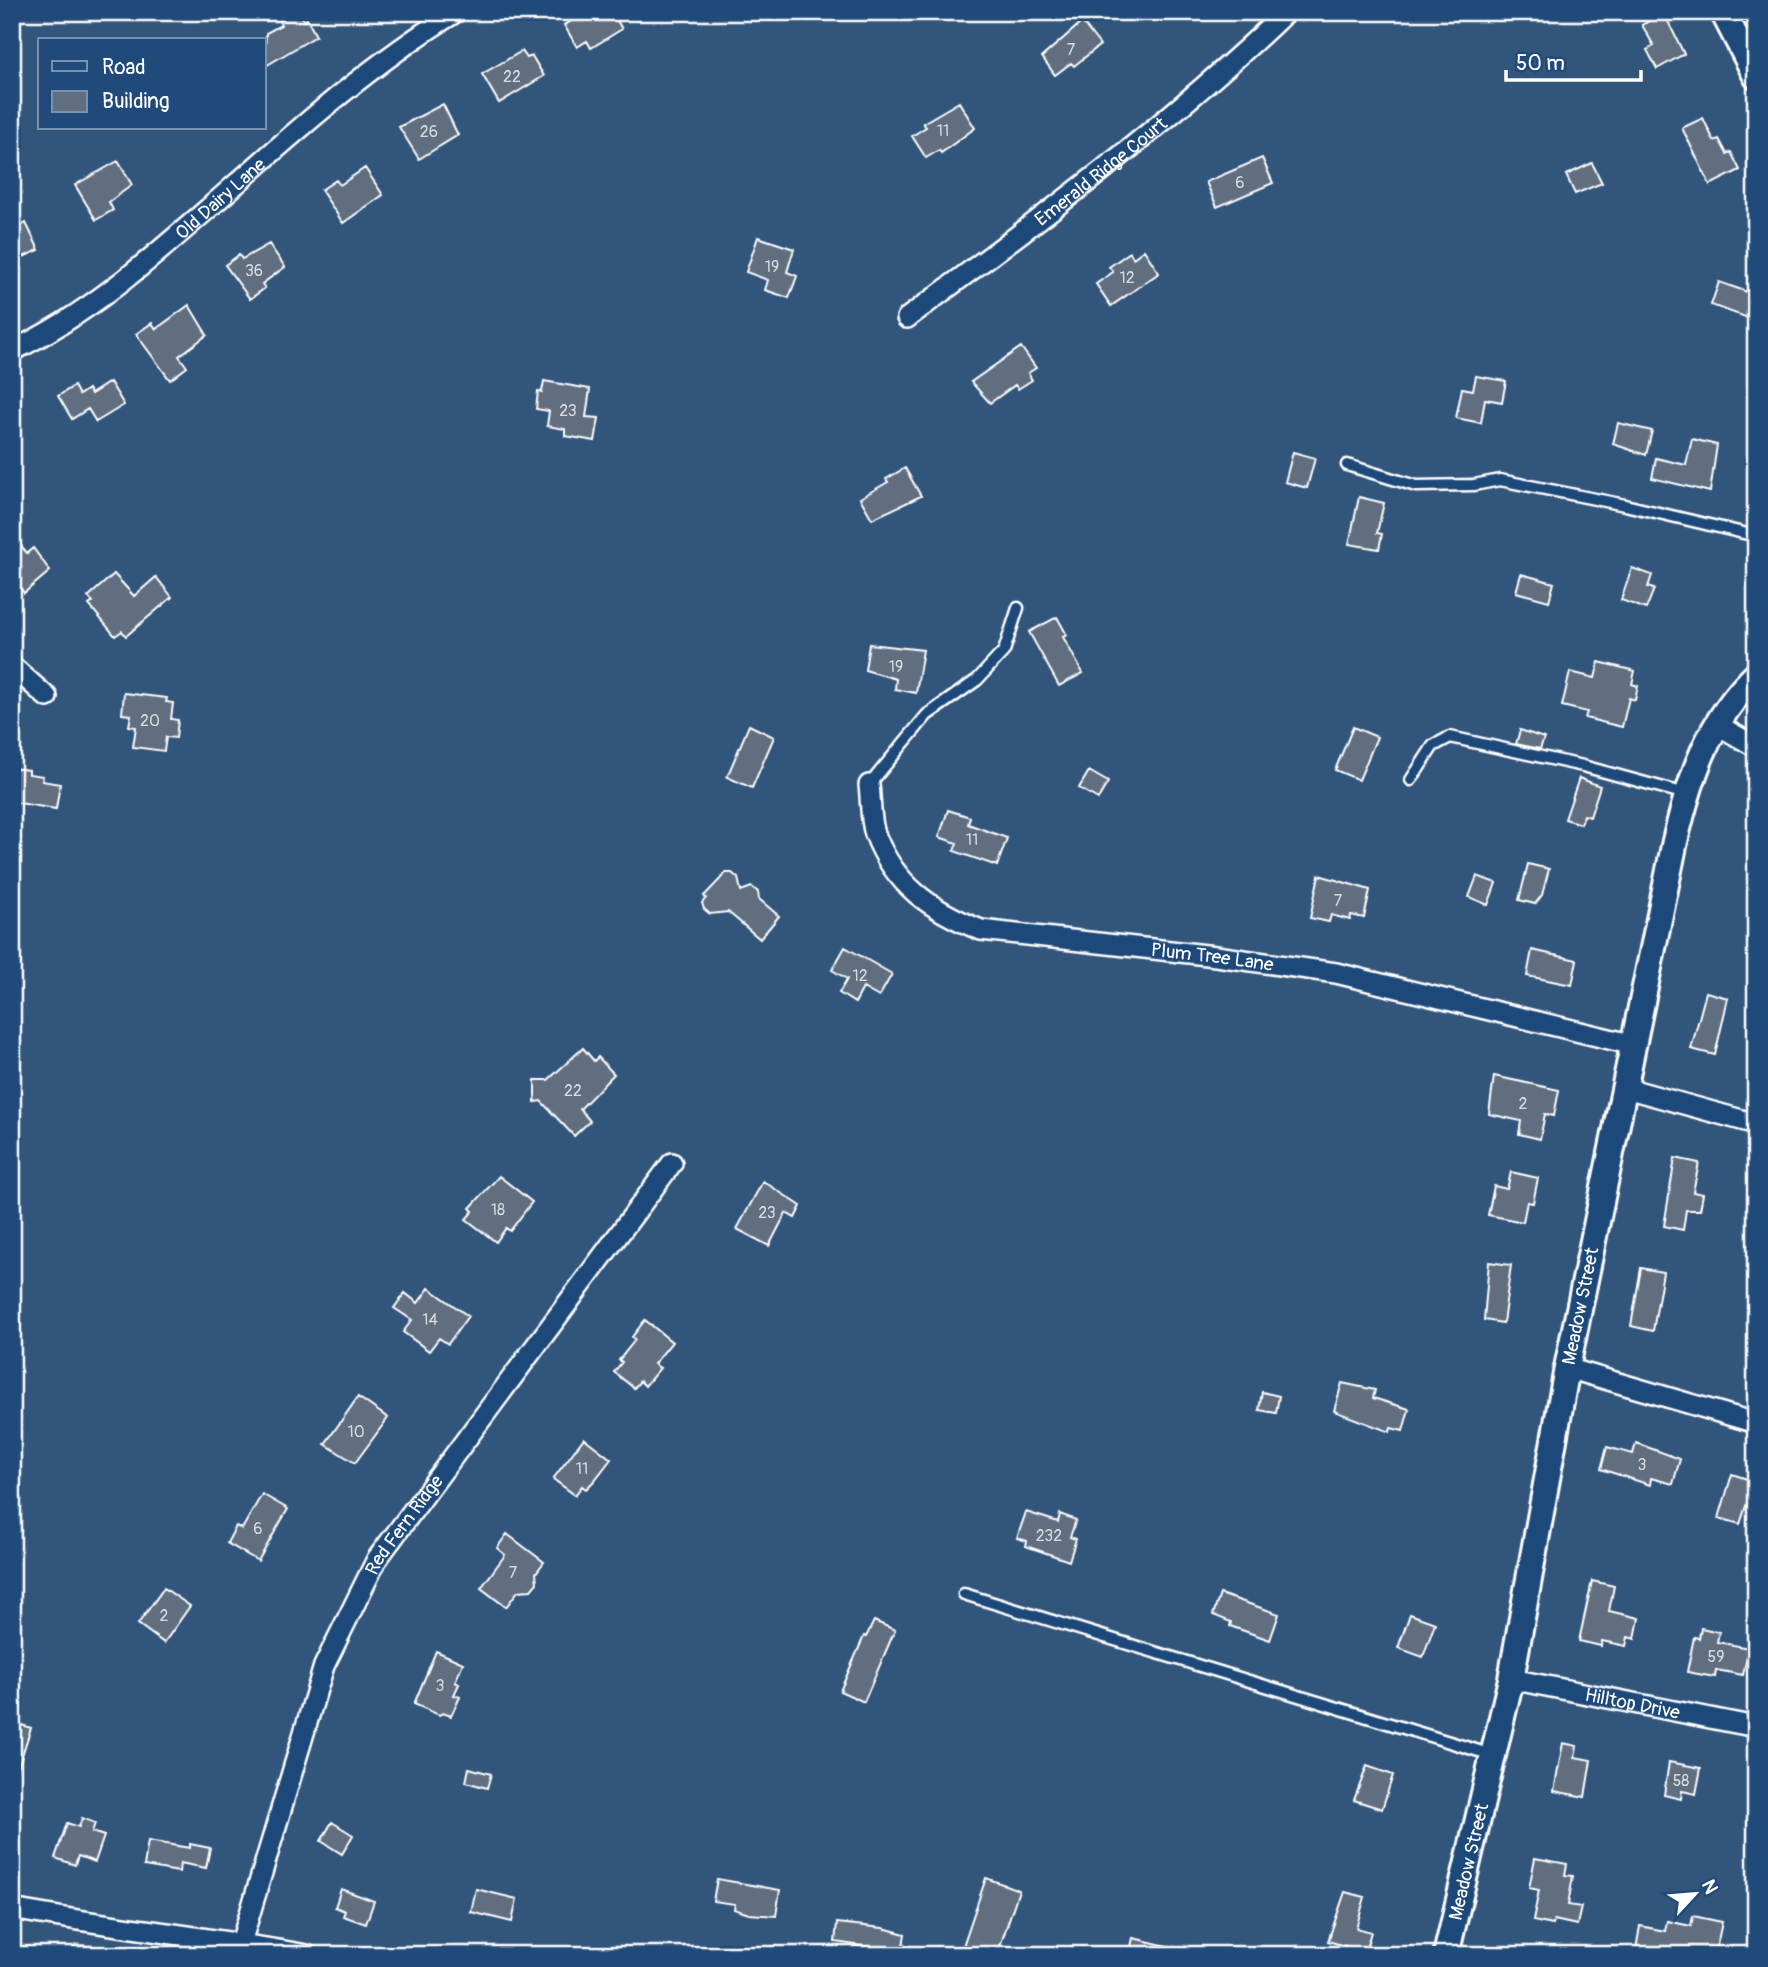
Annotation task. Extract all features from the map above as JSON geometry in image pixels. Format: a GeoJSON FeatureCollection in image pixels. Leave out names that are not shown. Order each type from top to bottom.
{"type":"FeatureCollection","features":[{"type":"Feature","properties":{"kind":"street","name":"Old Dairy Lane"},"geometry":{"type":"LineString","coordinates":[[12,351],[120,287],[318,111],[420,34],[456,12]]}},
{"type":"Feature","properties":{"kind":"street","name":"Emerald Ridge Court"},"geometry":{"type":"LineString","coordinates":[[907,317],[1068,199],[1211,83],[1286,12]]}},
{"type":"Feature","properties":{"kind":"street"},"geometry":{"type":"LineString","coordinates":[[1723,12],[1756,76]]}},
{"type":"Feature","properties":{"kind":"street"},"geometry":{"type":"LineString","coordinates":[[12,666],[47,697]]}},
{"type":"Feature","properties":{"kind":"street","name":"Meadow Street"},"geometry":{"type":"LineString","coordinates":[[1446,1955],[1511,1679],[1567,1368],[1686,794],[1695,767],[1716,724],[1756,675]]}},
{"type":"Feature","properties":{"kind":"street"},"geometry":{"type":"LineString","coordinates":[[1716,724],[1756,747]]}},
{"type":"Feature","properties":{"kind":"street","name":"Plum Tree Lane"},"geometry":{"type":"LineString","coordinates":[[869,785],[875,833],[899,874],[918,898],[949,917],[981,930],[1216,956],[1336,973],[1634,1045]]}},
{"type":"Feature","properties":{"kind":"street"},"geometry":{"type":"LineString","coordinates":[[1626,1088],[1756,1124]]}},
{"type":"Feature","properties":{"kind":"street","name":"Red Fern Ridge"},"geometry":{"type":"LineString","coordinates":[[241,1943],[324,1666],[377,1559],[672,1163]]}},
{"type":"Feature","properties":{"kind":"street"},"geometry":{"type":"LineString","coordinates":[[1567,1368],[1756,1423]]}},
{"type":"Feature","properties":{"kind":"street","name":"Hilltop Drive"},"geometry":{"type":"LineString","coordinates":[[1511,1679],[1756,1727]]}},
{"type":"Feature","properties":{"kind":"street"},"geometry":{"type":"LineString","coordinates":[[12,1909],[117,1928],[241,1943],[307,1955]]}},
{"type":"Feature","properties":{"kind":"lane"},"geometry":{"type":"LineString","coordinates":[[1347,465],[1416,486],[1474,485],[1500,480],[1625,505],[1756,536]]}},
{"type":"Feature","properties":{"kind":"lane"},"geometry":{"type":"LineString","coordinates":[[869,785],[928,715],[977,680],[1004,651],[1018,608]]}},
{"type":"Feature","properties":{"kind":"lane"},"geometry":{"type":"LineString","coordinates":[[1411,780],[1433,746],[1450,737],[1583,766],[1686,794]]}},
{"type":"Feature","properties":{"kind":"lane"},"geometry":{"type":"LineString","coordinates":[[964,1594],[1493,1755]]}},
{"type":"Feature","properties":{"kind":"green space"},"geometry":{"type":"Polygon","coordinates":[[[75,1944],[150,1955],[71,1955],[75,1944]]]}},
{"type":"Feature","properties":{"kind":"building"},"geometry":{"type":"Polygon","coordinates":[[[294,12],[300,12],[316,36],[266,66],[266,33],[281,25],[279,20],[294,12]]]}},
{"type":"Feature","properties":{"kind":"building"},"geometry":{"type":"Polygon","coordinates":[[[571,12],[612,12],[622,29],[591,48],[587,41],[577,47],[564,25],[575,19],[571,12]]]}},
{"type":"Feature","properties":{"kind":"building"},"geometry":{"type":"Polygon","coordinates":[[[1664,13],[1684,54],[1657,69],[1647,50],[1654,46],[1642,25],[1664,13]]]}},
{"type":"Feature","properties":{"kind":"building"},"geometry":{"type":"Polygon","coordinates":[[[1082,22],[1100,45],[1074,66],[1071,63],[1055,75],[1042,57],[1082,22]]]}},
{"type":"Feature","properties":{"kind":"building"},"geometry":{"type":"Polygon","coordinates":[[[522,51],[527,58],[532,56],[544,76],[499,103],[482,74],[522,51]]]}},
{"type":"Feature","properties":{"kind":"building"},"geometry":{"type":"Polygon","coordinates":[[[959,102],[975,128],[941,153],[939,150],[926,158],[912,136],[926,127],[923,123],[959,102]]]}},
{"type":"Feature","properties":{"kind":"building"},"geometry":{"type":"Polygon","coordinates":[[[443,104],[458,135],[419,159],[399,127],[443,104]]]}},
{"type":"Feature","properties":{"kind":"building"},"geometry":{"type":"Polygon","coordinates":[[[1703,118],[1714,141],[1719,139],[1727,154],[1731,152],[1740,170],[1710,185],[1682,128],[1703,118]]]}},
{"type":"Feature","properties":{"kind":"building"},"geometry":{"type":"Polygon","coordinates":[[[1262,158],[1273,183],[1217,207],[1206,182],[1262,158]]]}},
{"type":"Feature","properties":{"kind":"building"},"geometry":{"type":"Polygon","coordinates":[[[118,161],[132,185],[109,202],[113,210],[96,220],[75,185],[118,161]]]}},
{"type":"Feature","properties":{"kind":"building"},"geometry":{"type":"Polygon","coordinates":[[[1592,163],[1602,183],[1575,194],[1566,175],[1592,163]]]}},
{"type":"Feature","properties":{"kind":"building"},"geometry":{"type":"Polygon","coordinates":[[[365,168],[383,195],[343,223],[321,190],[336,180],[340,185],[365,168]]]}},
{"type":"Feature","properties":{"kind":"building"},"geometry":{"type":"Polygon","coordinates":[[[26,223],[39,250],[12,262],[12,230],[26,223]]]}},
{"type":"Feature","properties":{"kind":"building"},"geometry":{"type":"Polygon","coordinates":[[[758,237],[794,249],[787,272],[797,276],[789,298],[765,290],[768,280],[746,272],[758,237]]]}},
{"type":"Feature","properties":{"kind":"building"},"geometry":{"type":"Polygon","coordinates":[[[269,244],[285,267],[262,284],[265,288],[250,299],[225,265],[239,255],[242,259],[269,244]]]}},
{"type":"Feature","properties":{"kind":"building"},"geometry":{"type":"Polygon","coordinates":[[[1144,250],[1159,273],[1111,306],[1096,284],[1113,272],[1109,267],[1130,252],[1133,258],[1144,250]]]}},
{"type":"Feature","properties":{"kind":"building"},"geometry":{"type":"Polygon","coordinates":[[[1719,282],[1756,295],[1751,319],[1711,305],[1719,282]]]}},
{"type":"Feature","properties":{"kind":"building"},"geometry":{"type":"Polygon","coordinates":[[[189,305],[207,335],[179,356],[187,367],[170,380],[136,334],[152,323],[156,329],[189,305]]]}},
{"type":"Feature","properties":{"kind":"building"},"geometry":{"type":"Polygon","coordinates":[[[1021,347],[1036,368],[1028,373],[1032,380],[1018,389],[1015,385],[990,403],[971,382],[1021,347]]]}},
{"type":"Feature","properties":{"kind":"building"},"geometry":{"type":"Polygon","coordinates":[[[1476,376],[1506,381],[1502,402],[1485,399],[1481,423],[1456,418],[1462,388],[1473,390],[1476,376]]]}},
{"type":"Feature","properties":{"kind":"building"},"geometry":{"type":"Polygon","coordinates":[[[544,381],[590,389],[586,417],[599,418],[595,441],[565,436],[565,429],[547,426],[549,411],[536,409],[538,391],[542,392],[544,381]]]}},
{"type":"Feature","properties":{"kind":"building"},"geometry":{"type":"Polygon","coordinates":[[[110,382],[124,405],[96,422],[88,409],[72,419],[58,396],[74,386],[79,395],[88,389],[91,394],[110,382]]]}},
{"type":"Feature","properties":{"kind":"building"},"geometry":{"type":"Polygon","coordinates":[[[1618,423],[1652,431],[1646,455],[1613,444],[1618,423]]]}},
{"type":"Feature","properties":{"kind":"building"},"geometry":{"type":"Polygon","coordinates":[[[1692,439],[1717,445],[1710,492],[1652,478],[1656,458],[1686,465],[1692,439]]]}},
{"type":"Feature","properties":{"kind":"building"},"geometry":{"type":"Polygon","coordinates":[[[1293,452],[1315,458],[1307,488],[1285,482],[1293,452]]]}},
{"type":"Feature","properties":{"kind":"building"},"geometry":{"type":"Polygon","coordinates":[[[905,468],[921,496],[872,519],[860,498],[888,482],[886,479],[905,468]]]}},
{"type":"Feature","properties":{"kind":"building"},"geometry":{"type":"Polygon","coordinates":[[[1359,497],[1384,503],[1377,533],[1382,534],[1379,549],[1349,544],[1359,497]]]}},
{"type":"Feature","properties":{"kind":"building"},"geometry":{"type":"Polygon","coordinates":[[[12,535],[27,553],[33,548],[50,571],[24,593],[12,579],[12,535]]]}},
{"type":"Feature","properties":{"kind":"building"},"geometry":{"type":"Polygon","coordinates":[[[1632,568],[1652,575],[1648,587],[1654,589],[1646,609],[1621,600],[1632,568]]]}},
{"type":"Feature","properties":{"kind":"building"},"geometry":{"type":"Polygon","coordinates":[[[114,574],[134,596],[156,577],[172,597],[126,636],[122,631],[115,636],[89,605],[93,602],[88,597],[114,574]]]}},
{"type":"Feature","properties":{"kind":"building"},"geometry":{"type":"Polygon","coordinates":[[[1521,574],[1554,583],[1549,601],[1516,592],[1521,574]]]}},
{"type":"Feature","properties":{"kind":"building"},"geometry":{"type":"Polygon","coordinates":[[[1057,617],[1067,635],[1063,637],[1083,673],[1059,686],[1029,632],[1057,617]]]}},
{"type":"Feature","properties":{"kind":"building"},"geometry":{"type":"Polygon","coordinates":[[[869,644],[923,650],[916,693],[895,689],[896,679],[865,670],[869,644]]]}},
{"type":"Feature","properties":{"kind":"building"},"geometry":{"type":"Polygon","coordinates":[[[1599,662],[1635,671],[1632,684],[1638,686],[1635,700],[1629,698],[1622,727],[1585,718],[1587,712],[1562,706],[1570,672],[1595,678],[1599,662]]]}},
{"type":"Feature","properties":{"kind":"building"},"geometry":{"type":"Polygon","coordinates":[[[124,693],[167,698],[166,702],[173,703],[171,719],[178,720],[176,738],[166,737],[164,751],[133,747],[136,727],[129,726],[131,715],[122,714],[124,693]]]}},
{"type":"Feature","properties":{"kind":"building"},"geometry":{"type":"Polygon","coordinates":[[[749,725],[774,737],[752,788],[727,777],[749,725]]]}},
{"type":"Feature","properties":{"kind":"building"},"geometry":{"type":"Polygon","coordinates":[[[1353,727],[1377,737],[1359,780],[1335,770],[1353,727]]]}},
{"type":"Feature","properties":{"kind":"building"},"geometry":{"type":"Polygon","coordinates":[[[1520,730],[1544,738],[1540,749],[1516,744],[1520,730]]]}},
{"type":"Feature","properties":{"kind":"building"},"geometry":{"type":"Polygon","coordinates":[[[12,768],[29,770],[29,774],[43,776],[42,781],[60,784],[56,809],[12,802],[12,768]]]}},
{"type":"Feature","properties":{"kind":"building"},"geometry":{"type":"Polygon","coordinates":[[[1089,771],[1108,782],[1098,799],[1079,788],[1089,771]]]}},
{"type":"Feature","properties":{"kind":"building"},"geometry":{"type":"Polygon","coordinates":[[[1579,778],[1600,786],[1590,817],[1584,815],[1581,824],[1565,819],[1579,778]]]}},
{"type":"Feature","properties":{"kind":"building"},"geometry":{"type":"Polygon","coordinates":[[[948,810],[970,817],[968,824],[1007,838],[997,866],[954,851],[957,843],[939,837],[948,810]]]}},
{"type":"Feature","properties":{"kind":"building"},"geometry":{"type":"Polygon","coordinates":[[[1528,864],[1549,869],[1542,895],[1535,904],[1519,900],[1528,864]]]}},
{"type":"Feature","properties":{"kind":"building"},"geometry":{"type":"Polygon","coordinates":[[[726,873],[732,873],[738,878],[741,891],[752,887],[758,892],[759,899],[779,916],[760,939],[728,912],[710,914],[704,909],[704,896],[726,873]]]}},
{"type":"Feature","properties":{"kind":"building"},"geometry":{"type":"Polygon","coordinates":[[[1319,875],[1370,890],[1364,918],[1351,915],[1350,920],[1331,915],[1329,922],[1310,918],[1319,875]]]}},
{"type":"Feature","properties":{"kind":"building"},"geometry":{"type":"Polygon","coordinates":[[[1477,876],[1496,883],[1488,905],[1469,897],[1477,876]]]}},
{"type":"Feature","properties":{"kind":"building"},"geometry":{"type":"Polygon","coordinates":[[[845,947],[892,974],[879,997],[863,988],[855,1003],[839,993],[847,979],[832,970],[845,947]]]}},
{"type":"Feature","properties":{"kind":"building"},"geometry":{"type":"Polygon","coordinates":[[[1532,950],[1577,960],[1572,985],[1527,976],[1532,950]]]}},
{"type":"Feature","properties":{"kind":"building"},"geometry":{"type":"Polygon","coordinates":[[[1706,992],[1728,998],[1715,1055],[1691,1049],[1706,992]]]}},
{"type":"Feature","properties":{"kind":"building"},"geometry":{"type":"Polygon","coordinates":[[[583,1048],[594,1061],[598,1057],[614,1074],[580,1109],[590,1121],[574,1136],[541,1101],[535,1102],[535,1080],[548,1080],[583,1048]]]}},
{"type":"Feature","properties":{"kind":"building"},"geometry":{"type":"Polygon","coordinates":[[[1494,1076],[1559,1090],[1554,1116],[1545,1114],[1540,1139],[1519,1134],[1521,1121],[1489,1114],[1494,1076]]]}},
{"type":"Feature","properties":{"kind":"building"},"geometry":{"type":"Polygon","coordinates":[[[1675,1158],[1699,1163],[1693,1192],[1703,1194],[1700,1210],[1686,1210],[1683,1230],[1664,1226],[1675,1158]]]}},
{"type":"Feature","properties":{"kind":"building"},"geometry":{"type":"Polygon","coordinates":[[[1511,1172],[1538,1178],[1533,1203],[1527,1202],[1523,1222],[1488,1215],[1494,1186],[1507,1189],[1511,1172]]]}},
{"type":"Feature","properties":{"kind":"building"},"geometry":{"type":"Polygon","coordinates":[[[499,1176],[532,1202],[510,1231],[506,1228],[496,1242],[466,1219],[473,1211],[470,1208],[499,1176]]]}},
{"type":"Feature","properties":{"kind":"building"},"geometry":{"type":"Polygon","coordinates":[[[763,1181],[801,1206],[795,1218],[786,1213],[769,1246],[737,1229],[763,1181]]]}},
{"type":"Feature","properties":{"kind":"building"},"geometry":{"type":"Polygon","coordinates":[[[1489,1262],[1511,1265],[1503,1323],[1484,1320],[1489,1262]]]}},
{"type":"Feature","properties":{"kind":"building"},"geometry":{"type":"Polygon","coordinates":[[[1641,1268],[1663,1272],[1653,1331],[1631,1326],[1641,1268]]]}},
{"type":"Feature","properties":{"kind":"building"},"geometry":{"type":"Polygon","coordinates":[[[429,1288],[468,1316],[448,1344],[439,1338],[429,1351],[403,1332],[412,1320],[394,1308],[405,1293],[418,1303],[429,1288]]]}},
{"type":"Feature","properties":{"kind":"building"},"geometry":{"type":"Polygon","coordinates":[[[645,1320],[672,1342],[654,1364],[660,1368],[645,1386],[640,1381],[634,1388],[614,1372],[622,1362],[619,1360],[635,1340],[632,1337],[645,1320]]]}},
{"type":"Feature","properties":{"kind":"building"},"geometry":{"type":"Polygon","coordinates":[[[1342,1383],[1375,1390],[1373,1398],[1409,1409],[1403,1431],[1391,1428],[1390,1432],[1334,1411],[1342,1383]]]}},
{"type":"Feature","properties":{"kind":"building"},"geometry":{"type":"Polygon","coordinates":[[[1262,1392],[1279,1396],[1276,1413],[1259,1410],[1262,1392]]]}},
{"type":"Feature","properties":{"kind":"building"},"geometry":{"type":"Polygon","coordinates":[[[358,1397],[388,1418],[355,1463],[325,1444],[358,1397]]]}},
{"type":"Feature","properties":{"kind":"building"},"geometry":{"type":"Polygon","coordinates":[[[584,1438],[611,1459],[586,1489],[582,1486],[575,1495],[553,1479],[584,1438]]]}},
{"type":"Feature","properties":{"kind":"building"},"geometry":{"type":"Polygon","coordinates":[[[1636,1443],[1680,1459],[1673,1484],[1651,1478],[1650,1485],[1601,1469],[1607,1447],[1633,1454],[1636,1443]]]}},
{"type":"Feature","properties":{"kind":"building"},"geometry":{"type":"Polygon","coordinates":[[[1732,1474],[1756,1482],[1756,1509],[1746,1506],[1740,1524],[1719,1518],[1732,1474]]]}},
{"type":"Feature","properties":{"kind":"building"},"geometry":{"type":"Polygon","coordinates":[[[262,1494],[288,1509],[258,1561],[227,1543],[236,1526],[242,1529],[262,1494]]]}},
{"type":"Feature","properties":{"kind":"building"},"geometry":{"type":"Polygon","coordinates":[[[1026,1512],[1058,1522],[1060,1514],[1076,1520],[1070,1537],[1076,1539],[1069,1561],[1026,1546],[1027,1541],[1017,1538],[1026,1512]]]}},
{"type":"Feature","properties":{"kind":"building"},"geometry":{"type":"Polygon","coordinates":[[[507,1534],[544,1562],[536,1573],[537,1583],[531,1590],[518,1591],[506,1607],[481,1588],[505,1555],[497,1548],[507,1534]]]}},
{"type":"Feature","properties":{"kind":"building"},"geometry":{"type":"Polygon","coordinates":[[[1592,1581],[1614,1586],[1609,1611],[1639,1618],[1635,1639],[1628,1637],[1626,1646],[1602,1641],[1601,1646],[1579,1641],[1592,1581]]]}},
{"type":"Feature","properties":{"kind":"building"},"geometry":{"type":"Polygon","coordinates":[[[164,1588],[190,1606],[164,1643],[138,1624],[164,1588]]]}},
{"type":"Feature","properties":{"kind":"building"},"geometry":{"type":"Polygon","coordinates":[[[1220,1594],[1279,1614],[1270,1640],[1230,1626],[1231,1622],[1213,1615],[1220,1594]]]}},
{"type":"Feature","properties":{"kind":"building"},"geometry":{"type":"Polygon","coordinates":[[[1410,1614],[1435,1623],[1423,1657],[1398,1648],[1410,1614]]]}},
{"type":"Feature","properties":{"kind":"building"},"geometry":{"type":"Polygon","coordinates":[[[874,1621],[895,1630],[864,1702],[840,1691],[864,1636],[866,1637],[874,1621]]]}},
{"type":"Feature","properties":{"kind":"building"},"geometry":{"type":"Polygon","coordinates":[[[1701,1628],[1719,1632],[1717,1642],[1749,1648],[1743,1675],[1716,1670],[1715,1677],[1687,1672],[1694,1637],[1699,1638],[1701,1628]]]}},
{"type":"Feature","properties":{"kind":"building"},"geometry":{"type":"Polygon","coordinates":[[[436,1651],[463,1663],[455,1682],[459,1684],[454,1695],[460,1697],[451,1716],[443,1713],[439,1715],[414,1704],[436,1651]]]}},
{"type":"Feature","properties":{"kind":"building"},"geometry":{"type":"Polygon","coordinates":[[[12,1722],[31,1728],[15,1777],[12,1776],[12,1722]]]}},
{"type":"Feature","properties":{"kind":"building"},"geometry":{"type":"Polygon","coordinates":[[[1563,1743],[1577,1746],[1575,1757],[1591,1760],[1585,1797],[1554,1791],[1563,1743]]]}},
{"type":"Feature","properties":{"kind":"building"},"geometry":{"type":"Polygon","coordinates":[[[1669,1762],[1701,1768],[1696,1794],[1682,1791],[1681,1799],[1664,1795],[1669,1762]]]}},
{"type":"Feature","properties":{"kind":"building"},"geometry":{"type":"Polygon","coordinates":[[[1367,1766],[1393,1775],[1382,1809],[1354,1800],[1367,1766]]]}},
{"type":"Feature","properties":{"kind":"building"},"geometry":{"type":"Polygon","coordinates":[[[469,1768],[491,1774],[487,1788],[466,1782],[469,1768]]]}},
{"type":"Feature","properties":{"kind":"building"},"geometry":{"type":"Polygon","coordinates":[[[82,1818],[95,1823],[92,1832],[104,1836],[95,1862],[78,1856],[75,1865],[55,1858],[67,1823],[79,1827],[82,1818]]]}},
{"type":"Feature","properties":{"kind":"building"},"geometry":{"type":"Polygon","coordinates":[[[332,1822],[353,1835],[342,1854],[321,1841],[332,1822]]]}},
{"type":"Feature","properties":{"kind":"building"},"geometry":{"type":"Polygon","coordinates":[[[148,1841],[190,1848],[190,1844],[210,1848],[206,1868],[180,1863],[179,1872],[144,1866],[148,1841]]]}},
{"type":"Feature","properties":{"kind":"building"},"geometry":{"type":"Polygon","coordinates":[[[1535,1858],[1567,1864],[1565,1875],[1573,1876],[1568,1905],[1581,1907],[1577,1925],[1554,1920],[1553,1925],[1533,1921],[1539,1890],[1529,1888],[1535,1858]]]}},
{"type":"Feature","properties":{"kind":"building"},"geometry":{"type":"Polygon","coordinates":[[[986,1878],[1019,1890],[997,1955],[963,1946],[986,1878]]]}},
{"type":"Feature","properties":{"kind":"building"},"geometry":{"type":"Polygon","coordinates":[[[717,1879],[780,1890],[776,1916],[749,1914],[734,1909],[735,1904],[713,1901],[717,1879]]]}},
{"type":"Feature","properties":{"kind":"building"},"geometry":{"type":"Polygon","coordinates":[[[341,1889],[374,1901],[366,1924],[343,1916],[345,1911],[335,1907],[341,1889]]]}},
{"type":"Feature","properties":{"kind":"building"},"geometry":{"type":"Polygon","coordinates":[[[476,1889],[517,1899],[512,1922],[471,1912],[476,1889]]]}},
{"type":"Feature","properties":{"kind":"building"},"geometry":{"type":"Polygon","coordinates":[[[1345,1892],[1365,1897],[1356,1928],[1371,1932],[1365,1952],[1328,1941],[1345,1892]]]}},
{"type":"Feature","properties":{"kind":"building"},"geometry":{"type":"Polygon","coordinates":[[[1693,1916],[1722,1922],[1715,1955],[1635,1955],[1640,1926],[1665,1931],[1667,1921],[1691,1926],[1693,1916]]]}},
{"type":"Feature","properties":{"kind":"building"},"geometry":{"type":"Polygon","coordinates":[[[837,1923],[883,1928],[905,1934],[902,1952],[835,1942],[837,1923]]]}},
{"type":"Feature","properties":{"kind":"building"},"geometry":{"type":"Polygon","coordinates":[[[1133,1938],[1180,1949],[1179,1955],[1129,1955],[1133,1938]]]}}]}
